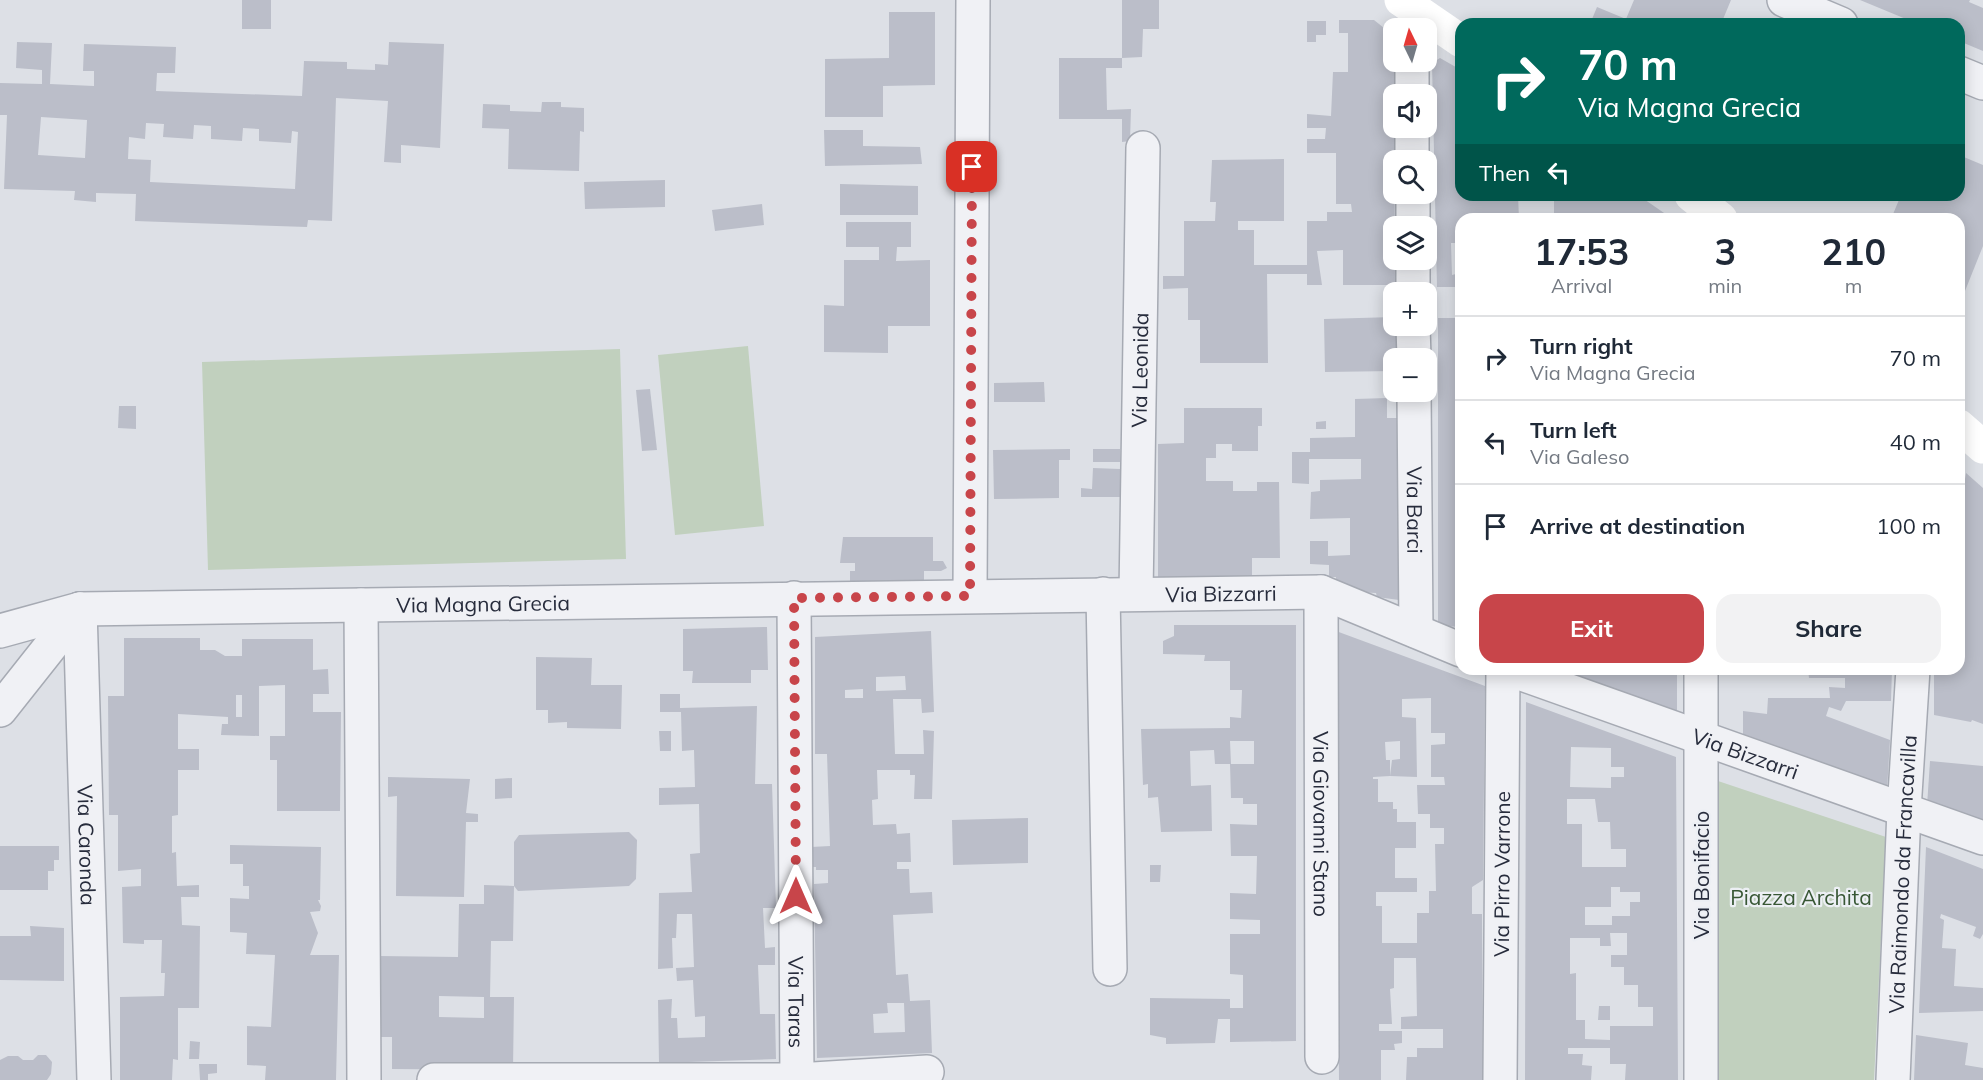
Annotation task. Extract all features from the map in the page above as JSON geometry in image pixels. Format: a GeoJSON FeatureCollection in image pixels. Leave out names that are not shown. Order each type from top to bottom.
{"type":"FeatureCollection","features":[{"type":"Feature","properties":{"kind":"street"},"geometry":{"type":"LineString","coordinates":[[970,596],[973,0]]}},
{"type":"Feature","properties":{"kind":"street"},"geometry":{"type":"LineString","coordinates":[[1784,0],[1827,18]]}},
{"type":"Feature","properties":{"kind":"street"},"geometry":{"type":"LineString","coordinates":[[1408,12],[1455,38]]}},
{"type":"Feature","properties":{"kind":"street"},"geometry":{"type":"LineString","coordinates":[[1965,76],[1983,84]]}},
{"type":"Feature","properties":{"kind":"street","name":"Via Leonida"},"geometry":{"type":"LineString","coordinates":[[1136,594],[1143,148]]}},
{"type":"Feature","properties":{"kind":"street","name":"Via Barci"},"geometry":{"type":"LineString","coordinates":[[1414,402],[1416,631]]}},
{"type":"Feature","properties":{"kind":"street"},"geometry":{"type":"LineString","coordinates":[[1965,431],[1983,447]]}},
{"type":"Feature","properties":{"kind":"street","name":"Via Bizzarri"},"geometry":{"type":"LineString","coordinates":[[970,596],[1321,592],[1455,647]]}},
{"type":"Feature","properties":{"kind":"street","name":"Via Giovanni Stano"},"geometry":{"type":"LineString","coordinates":[[1321,592],[1322,1057]]}},
{"type":"Feature","properties":{"kind":"street"},"geometry":{"type":"LineString","coordinates":[[1103,594],[1110,969]]}},
{"type":"Feature","properties":{"kind":"street","name":"Via Magna Grecia"},"geometry":{"type":"LineString","coordinates":[[0,631],[80,609],[970,596]]}},
{"type":"Feature","properties":{"kind":"street","name":"Via Taras"},"geometry":{"type":"LineString","coordinates":[[794,598],[797,1080]]}},
{"type":"Feature","properties":{"kind":"street"},"geometry":{"type":"LineString","coordinates":[[362,605],[364,1080]]}},
{"type":"Feature","properties":{"kind":"street"},"geometry":{"type":"LineString","coordinates":[[0,710],[80,609]]}},
{"type":"Feature","properties":{"kind":"street","name":"Via Caronda"},"geometry":{"type":"LineString","coordinates":[[80,609],[94,1080]]}},
{"type":"Feature","properties":{"kind":"street","name":"Via Pirro Varrone"},"geometry":{"type":"LineString","coordinates":[[1500,1080],[1503,675]]}},
{"type":"Feature","properties":{"kind":"street","name":"Via Bizzarri"},"geometry":{"type":"LineString","coordinates":[[1525,675],[1983,838]]}},
{"type":"Feature","properties":{"kind":"street","name":"Via Bonifacio"},"geometry":{"type":"LineString","coordinates":[[1701,675],[1701,1080]]}},
{"type":"Feature","properties":{"kind":"street","name":"Via Raimondo da Francavilla"},"geometry":{"type":"LineString","coordinates":[[1893,1080],[1904,810],[1913,675]]}},
{"type":"Feature","properties":{"kind":"street"},"geometry":{"type":"LineString","coordinates":[[434,1080],[797,1080],[927,1072]]}},
{"type":"Feature","properties":{"kind":"green space"},"geometry":{"type":"Polygon","coordinates":[[[748,346],[764,526],[675,535],[658,355],[748,346]]]}},
{"type":"Feature","properties":{"kind":"green space"},"geometry":{"type":"Polygon","coordinates":[[[620,349],[626,559],[208,570],[202,362],[620,349]]]}},
{"type":"Feature","properties":{"kind":"green space","name":"Piazza Archita"},"geometry":{"type":"Polygon","coordinates":[[[1718,781],[1886,837],[1874,1080],[1719,1080],[1718,781]]]}},
{"type":"Feature","properties":{"kind":"building"},"geometry":{"type":"Polygon","coordinates":[[[242,0],[271,0],[271,29],[242,29],[242,0]]]}},
{"type":"Feature","properties":{"kind":"building"},"geometry":{"type":"Polygon","coordinates":[[[1122,0],[1159,0],[1159,29],[1143,29],[1142,57],[1122,58],[1122,0]]]}},
{"type":"Feature","properties":{"kind":"building"},"geometry":{"type":"Polygon","coordinates":[[[1634,0],[1731,0],[1724,18],[1626,18],[1634,0]]]}},
{"type":"Feature","properties":{"kind":"building"},"geometry":{"type":"Polygon","coordinates":[[[1860,0],[1970,0],[1969,2],[1983,8],[1983,51],[1965,44],[1965,18],[1904,18],[1860,0]]]}},
{"type":"Feature","properties":{"kind":"building"},"geometry":{"type":"Polygon","coordinates":[[[1597,7],[1624,18],[1592,18],[1597,7]]]}},
{"type":"Feature","properties":{"kind":"building"},"geometry":{"type":"Polygon","coordinates":[[[889,12],[935,12],[935,85],[883,86],[883,117],[825,117],[825,59],[889,58],[889,12]]]}},
{"type":"Feature","properties":{"kind":"building"},"geometry":{"type":"Polygon","coordinates":[[[1339,20],[1374,20],[1383,27],[1383,72],[1394,72],[1394,84],[1383,84],[1383,138],[1394,138],[1394,150],[1383,150],[1383,204],[1395,204],[1395,216],[1383,216],[1383,270],[1395,270],[1395,282],[1383,282],[1383,285],[1343,285],[1343,250],[1317,251],[1322,285],[1307,285],[1307,274],[1267,274],[1268,363],[1200,363],[1200,320],[1188,320],[1188,288],[1163,289],[1163,276],[1184,276],[1184,221],[1215,221],[1216,202],[1210,202],[1212,160],[1284,159],[1284,221],[1238,221],[1238,230],[1254,230],[1254,265],[1307,265],[1307,221],[1327,221],[1327,212],[1352,212],[1351,204],[1336,204],[1336,153],[1307,153],[1307,139],[1325,139],[1326,128],[1307,128],[1307,114],[1331,116],[1333,72],[1348,72],[1348,33],[1339,33],[1339,20]]]}},
{"type":"Feature","properties":{"kind":"building"},"geometry":{"type":"Polygon","coordinates":[[[1307,21],[1326,21],[1326,35],[1316,35],[1316,42],[1307,42],[1307,21]]]}},
{"type":"Feature","properties":{"kind":"building"},"geometry":{"type":"Polygon","coordinates":[[[17,42],[52,43],[50,84],[94,86],[94,71],[83,71],[84,44],[176,47],[175,73],[157,73],[156,91],[302,96],[304,61],[347,62],[347,69],[375,70],[375,64],[388,65],[389,42],[444,44],[440,148],[401,145],[401,163],[384,162],[388,101],[336,98],[332,221],[308,220],[307,227],[135,221],[136,194],[96,193],[96,202],[74,200],[75,191],[4,189],[7,115],[0,115],[0,83],[42,84],[42,70],[16,68],[17,42]],[[41,117],[38,155],[85,158],[87,120],[41,117]],[[146,123],[145,139],[129,137],[128,159],[151,160],[150,182],[295,189],[298,132],[292,131],[291,143],[259,141],[259,129],[243,128],[242,141],[211,139],[211,126],[194,125],[193,139],[163,137],[164,124],[146,123]]]}},
{"type":"Feature","properties":{"kind":"building"},"geometry":{"type":"Polygon","coordinates":[[[1059,58],[1122,58],[1122,68],[1106,68],[1107,110],[1131,109],[1130,141],[1122,142],[1122,119],[1059,119],[1059,58]]]}},
{"type":"Feature","properties":{"kind":"building"},"geometry":{"type":"Polygon","coordinates":[[[1440,58],[1455,67],[1455,201],[1518,201],[1519,213],[1455,213],[1455,243],[1451,243],[1452,275],[1455,274],[1455,287],[1437,287],[1435,204],[1437,204],[1437,150],[1434,150],[1434,138],[1437,138],[1437,84],[1432,84],[1432,72],[1437,72],[1437,60],[1440,58]]]}},
{"type":"Feature","properties":{"kind":"building"},"geometry":{"type":"Polygon","coordinates":[[[542,102],[561,102],[561,107],[584,108],[584,132],[580,131],[579,171],[508,169],[509,129],[482,128],[483,104],[510,105],[510,111],[541,112],[542,102]]]}},
{"type":"Feature","properties":{"kind":"building"},"geometry":{"type":"Polygon","coordinates":[[[824,130],[863,130],[863,146],[920,147],[922,164],[825,166],[824,130]]]}},
{"type":"Feature","properties":{"kind":"building"},"geometry":{"type":"Polygon","coordinates":[[[1965,158],[1983,165],[1983,246],[1965,291],[1965,213],[1894,213],[1898,201],[1965,201],[1965,158]]]}},
{"type":"Feature","properties":{"kind":"building"},"geometry":{"type":"Polygon","coordinates":[[[665,180],[665,207],[585,209],[584,182],[665,180]]]}},
{"type":"Feature","properties":{"kind":"building"},"geometry":{"type":"Polygon","coordinates":[[[840,184],[918,186],[918,215],[840,215],[840,184]]]}},
{"type":"Feature","properties":{"kind":"building"},"geometry":{"type":"Polygon","coordinates":[[[1554,201],[1647,201],[1664,213],[1554,213],[1554,201]]]}},
{"type":"Feature","properties":{"kind":"building"},"geometry":{"type":"Polygon","coordinates":[[[762,204],[764,225],[715,231],[712,210],[762,204]]]}},
{"type":"Feature","properties":{"kind":"building"},"geometry":{"type":"Polygon","coordinates":[[[846,222],[911,222],[911,247],[897,247],[896,261],[930,260],[930,326],[888,326],[888,353],[824,352],[824,305],[844,306],[844,260],[879,260],[879,247],[846,247],[846,222]]]}},
{"type":"Feature","properties":{"kind":"building"},"geometry":{"type":"Polygon","coordinates":[[[1383,317],[1383,336],[1396,336],[1397,348],[1383,348],[1383,371],[1325,372],[1324,319],[1383,317]]]}},
{"type":"Feature","properties":{"kind":"building"},"geometry":{"type":"Polygon","coordinates":[[[1438,318],[1455,318],[1455,627],[1438,625],[1438,318]]]}},
{"type":"Feature","properties":{"kind":"building"},"geometry":{"type":"Polygon","coordinates":[[[1044,382],[1045,402],[994,402],[994,383],[1044,382]]]}},
{"type":"Feature","properties":{"kind":"building"},"geometry":{"type":"Polygon","coordinates":[[[650,389],[657,450],[642,451],[636,390],[650,389]]]}},
{"type":"Feature","properties":{"kind":"building"},"geometry":{"type":"Polygon","coordinates":[[[1383,398],[1383,402],[1387,402],[1387,418],[1398,418],[1399,600],[1377,597],[1376,593],[1335,591],[1336,577],[1329,577],[1329,565],[1310,564],[1310,541],[1328,541],[1328,556],[1350,555],[1350,518],[1310,519],[1311,492],[1320,491],[1320,480],[1361,479],[1361,459],[1309,459],[1309,484],[1292,483],[1292,452],[1310,452],[1310,438],[1355,437],[1355,399],[1383,398]]]}},
{"type":"Feature","properties":{"kind":"building"},"geometry":{"type":"Polygon","coordinates":[[[119,406],[136,406],[136,429],[118,428],[119,406]]]}},
{"type":"Feature","properties":{"kind":"building"},"geometry":{"type":"Polygon","coordinates":[[[1184,408],[1262,408],[1262,426],[1258,426],[1258,451],[1232,451],[1232,444],[1216,444],[1216,458],[1206,458],[1206,481],[1233,481],[1233,491],[1257,491],[1257,482],[1279,482],[1280,558],[1252,558],[1252,585],[1158,585],[1158,444],[1184,443],[1184,408]]]}},
{"type":"Feature","properties":{"kind":"building"},"geometry":{"type":"Polygon","coordinates":[[[1326,421],[1326,429],[1316,429],[1316,422],[1326,421]]]}},
{"type":"Feature","properties":{"kind":"building"},"geometry":{"type":"Polygon","coordinates":[[[1070,449],[1070,460],[1059,460],[1059,498],[994,499],[993,450],[1070,449]]]}},
{"type":"Feature","properties":{"kind":"building"},"geometry":{"type":"Polygon","coordinates":[[[1093,449],[1120,449],[1120,462],[1093,462],[1093,449]]]}},
{"type":"Feature","properties":{"kind":"building"},"geometry":{"type":"Polygon","coordinates":[[[1093,468],[1120,469],[1120,497],[1081,497],[1081,488],[1092,489],[1093,468]]]}},
{"type":"Feature","properties":{"kind":"building"},"geometry":{"type":"Polygon","coordinates":[[[1966,473],[1983,488],[1983,724],[1972,720],[1971,722],[1934,715],[1934,675],[1965,675],[1966,473]]]}},
{"type":"Feature","properties":{"kind":"building"},"geometry":{"type":"Polygon","coordinates":[[[843,537],[933,537],[933,561],[943,561],[947,568],[941,571],[924,571],[924,580],[917,580],[917,585],[850,587],[850,571],[855,571],[855,563],[840,563],[843,537]]]}},
{"type":"Feature","properties":{"kind":"building"},"geometry":{"type":"Polygon","coordinates":[[[1174,625],[1296,625],[1296,1041],[1230,1042],[1230,1019],[1218,1019],[1215,1043],[1166,1044],[1166,1038],[1150,1035],[1150,998],[1230,999],[1230,1008],[1243,1008],[1243,975],[1230,974],[1230,934],[1260,934],[1260,920],[1230,919],[1230,893],[1256,894],[1257,856],[1231,856],[1230,824],[1257,825],[1257,804],[1243,804],[1243,798],[1231,798],[1230,764],[1215,764],[1214,750],[1190,751],[1191,786],[1211,785],[1212,831],[1161,832],[1158,797],[1148,798],[1148,784],[1143,785],[1141,729],[1230,728],[1230,717],[1241,718],[1242,690],[1230,690],[1230,661],[1204,661],[1205,655],[1163,654],[1163,641],[1174,636],[1174,625]],[[1230,741],[1231,764],[1254,764],[1254,741],[1230,741]]]}},
{"type":"Feature","properties":{"kind":"building"},"geometry":{"type":"Polygon","coordinates":[[[767,627],[768,670],[751,670],[751,683],[692,683],[693,671],[683,671],[683,629],[767,627]]]}},
{"type":"Feature","properties":{"kind":"building"},"geometry":{"type":"Polygon","coordinates":[[[931,631],[934,712],[922,713],[921,699],[893,699],[895,754],[924,754],[923,730],[934,731],[932,799],[914,799],[915,775],[910,775],[910,770],[877,770],[878,799],[872,800],[873,825],[896,824],[897,834],[910,833],[911,862],[897,862],[897,869],[909,869],[910,893],[932,892],[933,913],[893,915],[896,975],[908,974],[910,1001],[930,1000],[932,1053],[817,1058],[814,884],[828,883],[828,870],[816,870],[816,867],[812,867],[811,847],[830,846],[827,754],[815,754],[815,637],[931,631]],[[905,676],[876,677],[876,691],[906,690],[905,676]],[[863,689],[845,690],[845,698],[863,698],[863,689]],[[887,1003],[888,1013],[873,1014],[874,1033],[905,1032],[904,1003],[887,1003]]]}},
{"type":"Feature","properties":{"kind":"building"},"geometry":{"type":"Polygon","coordinates":[[[1336,631],[1485,686],[1483,880],[1472,887],[1472,914],[1482,914],[1483,1080],[1406,1080],[1407,1057],[1417,1057],[1417,1048],[1443,1048],[1443,1029],[1401,1029],[1401,1017],[1417,1016],[1416,958],[1394,958],[1394,988],[1390,989],[1392,1024],[1379,1024],[1379,1031],[1402,1031],[1402,1043],[1394,1044],[1395,1050],[1381,1050],[1381,1080],[1339,1080],[1336,631]],[[1431,698],[1402,699],[1402,717],[1416,718],[1417,777],[1373,777],[1373,779],[1378,779],[1378,802],[1393,802],[1393,809],[1397,809],[1397,822],[1416,822],[1416,848],[1395,848],[1395,878],[1417,878],[1417,892],[1376,892],[1376,906],[1382,906],[1382,943],[1417,943],[1417,913],[1429,913],[1429,891],[1436,891],[1435,844],[1444,844],[1444,828],[1430,828],[1430,814],[1418,814],[1417,785],[1445,785],[1444,777],[1431,777],[1431,745],[1445,744],[1445,733],[1431,733],[1431,698]],[[1400,741],[1385,742],[1386,760],[1390,760],[1390,776],[1392,760],[1400,759],[1400,741]]]}},
{"type":"Feature","properties":{"kind":"building"},"geometry":{"type":"Polygon","coordinates":[[[124,638],[200,638],[200,650],[215,650],[225,656],[242,656],[242,639],[313,639],[313,670],[328,669],[329,694],[313,694],[313,712],[341,712],[340,811],[277,811],[277,760],[270,760],[270,736],[285,736],[285,685],[259,686],[259,736],[221,735],[222,724],[228,724],[228,717],[178,714],[178,749],[199,749],[199,770],[178,770],[178,815],[172,816],[172,853],[176,852],[177,886],[199,885],[199,897],[181,897],[182,925],[200,926],[199,1008],[178,1008],[178,1060],[173,1059],[172,1080],[120,1080],[120,997],[164,996],[165,973],[161,973],[162,940],[144,940],[144,944],[123,943],[122,887],[141,886],[141,869],[118,871],[118,815],[109,815],[108,696],[124,696],[124,638]],[[236,695],[236,717],[242,717],[242,695],[236,695]]]}},
{"type":"Feature","properties":{"kind":"building"},"geometry":{"type":"Polygon","coordinates":[[[536,657],[592,658],[591,685],[622,685],[621,729],[567,728],[567,722],[548,723],[548,710],[536,710],[536,657]]]}},
{"type":"Feature","properties":{"kind":"building"},"geometry":{"type":"Polygon","coordinates":[[[1564,675],[1677,675],[1677,718],[1564,675]]]}},
{"type":"Feature","properties":{"kind":"building"},"geometry":{"type":"Polygon","coordinates":[[[1809,675],[1892,675],[1891,701],[1846,701],[1841,711],[1829,707],[1826,716],[1890,740],[1887,790],[1743,737],[1743,711],[1767,714],[1768,698],[1830,698],[1829,687],[1845,688],[1845,678],[1809,678],[1809,675]]]}},
{"type":"Feature","properties":{"kind":"building"},"geometry":{"type":"Polygon","coordinates":[[[660,694],[680,694],[680,708],[757,706],[755,784],[772,784],[776,908],[763,908],[765,948],[775,947],[775,965],[758,965],[760,1014],[775,1014],[776,1059],[659,1063],[658,1000],[672,999],[671,1018],[677,1018],[678,1038],[705,1037],[705,1016],[695,1017],[693,980],[677,981],[676,968],[694,967],[692,914],[677,914],[676,938],[672,938],[673,968],[658,969],[659,893],[692,892],[690,854],[700,853],[699,804],[659,805],[659,788],[695,787],[694,750],[682,751],[681,712],[660,712],[660,694]]]}},
{"type":"Feature","properties":{"kind":"building"},"geometry":{"type":"Polygon","coordinates":[[[1526,702],[1676,757],[1678,1080],[1625,1080],[1626,1064],[1610,1064],[1610,1048],[1568,1048],[1568,1054],[1583,1054],[1582,1065],[1592,1066],[1591,1080],[1525,1080],[1526,702]],[[1571,747],[1570,787],[1611,788],[1611,777],[1624,777],[1624,767],[1611,767],[1611,748],[1571,747]],[[1567,799],[1567,824],[1582,824],[1582,867],[1626,867],[1626,849],[1611,849],[1610,822],[1598,822],[1595,799],[1567,799]],[[1611,887],[1611,907],[1585,907],[1585,925],[1612,925],[1612,916],[1630,916],[1630,902],[1640,902],[1640,892],[1620,892],[1620,887],[1611,887]],[[1610,933],[1611,946],[1600,946],[1600,938],[1570,938],[1570,974],[1576,973],[1576,1020],[1585,1020],[1585,1039],[1610,1040],[1610,1026],[1653,1026],[1653,1007],[1638,1007],[1638,985],[1624,985],[1624,967],[1611,967],[1611,955],[1627,955],[1627,933],[1610,933]]]}},
{"type":"Feature","properties":{"kind":"building"},"geometry":{"type":"Polygon","coordinates":[[[659,731],[671,731],[671,751],[660,751],[659,731]]]}},
{"type":"Feature","properties":{"kind":"building"},"geometry":{"type":"Polygon","coordinates":[[[1930,761],[1983,766],[1983,826],[1927,806],[1930,761]]]}},
{"type":"Feature","properties":{"kind":"building"},"geometry":{"type":"Polygon","coordinates":[[[388,777],[470,779],[466,813],[478,814],[478,822],[466,822],[464,897],[396,896],[397,796],[388,797],[388,777]]]}},
{"type":"Feature","properties":{"kind":"building"},"geometry":{"type":"Polygon","coordinates":[[[512,778],[512,798],[495,799],[495,779],[512,778]]]}},
{"type":"Feature","properties":{"kind":"building"},"geometry":{"type":"Polygon","coordinates":[[[1028,818],[1028,863],[953,865],[952,820],[1028,818]]]}},
{"type":"Feature","properties":{"kind":"building"},"geometry":{"type":"Polygon","coordinates":[[[629,832],[637,840],[636,879],[629,886],[518,891],[514,886],[514,842],[519,835],[629,832]]]}},
{"type":"Feature","properties":{"kind":"building"},"geometry":{"type":"Polygon","coordinates":[[[230,845],[321,847],[320,900],[318,900],[321,906],[320,911],[310,912],[318,933],[310,955],[339,955],[336,1080],[265,1080],[266,1066],[247,1065],[247,1026],[271,1027],[275,955],[246,954],[247,933],[230,932],[230,898],[249,899],[249,886],[243,886],[243,864],[230,864],[230,845]]]}},
{"type":"Feature","properties":{"kind":"building"},"geometry":{"type":"Polygon","coordinates":[[[0,846],[59,846],[59,860],[54,860],[54,871],[48,871],[48,890],[0,890],[0,846]]]}},
{"type":"Feature","properties":{"kind":"building"},"geometry":{"type":"Polygon","coordinates":[[[1926,847],[1983,869],[1983,934],[1980,939],[1973,936],[1976,927],[1941,914],[1940,918],[1944,920],[1942,948],[1956,949],[1954,986],[1983,988],[1983,1011],[1919,1013],[1926,847]]]}},
{"type":"Feature","properties":{"kind":"building"},"geometry":{"type":"Polygon","coordinates":[[[1150,865],[1161,865],[1160,882],[1150,882],[1150,865]]]}},
{"type":"Feature","properties":{"kind":"building"},"geometry":{"type":"Polygon","coordinates":[[[484,885],[514,886],[513,941],[491,941],[490,997],[514,997],[513,1070],[392,1069],[392,1037],[378,1037],[379,956],[458,957],[459,904],[484,904],[484,885]],[[439,996],[439,1017],[484,1018],[484,997],[439,996]]]}},
{"type":"Feature","properties":{"kind":"building"},"geometry":{"type":"Polygon","coordinates":[[[30,926],[64,928],[64,981],[0,980],[0,936],[31,936],[30,926]]]}},
{"type":"Feature","properties":{"kind":"building"},"geometry":{"type":"Polygon","coordinates":[[[1599,1006],[1610,1006],[1610,1020],[1598,1020],[1599,1006]]]}},
{"type":"Feature","properties":{"kind":"building"},"geometry":{"type":"Polygon","coordinates":[[[1916,1035],[1968,1043],[1965,1065],[1983,1068],[1983,1080],[1914,1080],[1916,1035]]]}},
{"type":"Feature","properties":{"kind":"building"},"geometry":{"type":"Polygon","coordinates":[[[190,1041],[200,1042],[199,1059],[189,1059],[190,1041]]]}},
{"type":"Feature","properties":{"kind":"building"},"geometry":{"type":"Polygon","coordinates":[[[38,1055],[46,1055],[52,1062],[51,1074],[47,1080],[0,1080],[0,1060],[8,1056],[18,1056],[23,1060],[33,1060],[38,1055]]]}},
{"type":"Feature","properties":{"kind":"building"},"geometry":{"type":"Polygon","coordinates":[[[199,1064],[217,1064],[217,1073],[208,1074],[208,1080],[200,1080],[199,1064]]]}},
{"type":"Feature","properties":{"kind":"route"},"geometry":{"type":"LineString","coordinates":[[796,896],[794,598],[970,596],[972,167]]}}]}
